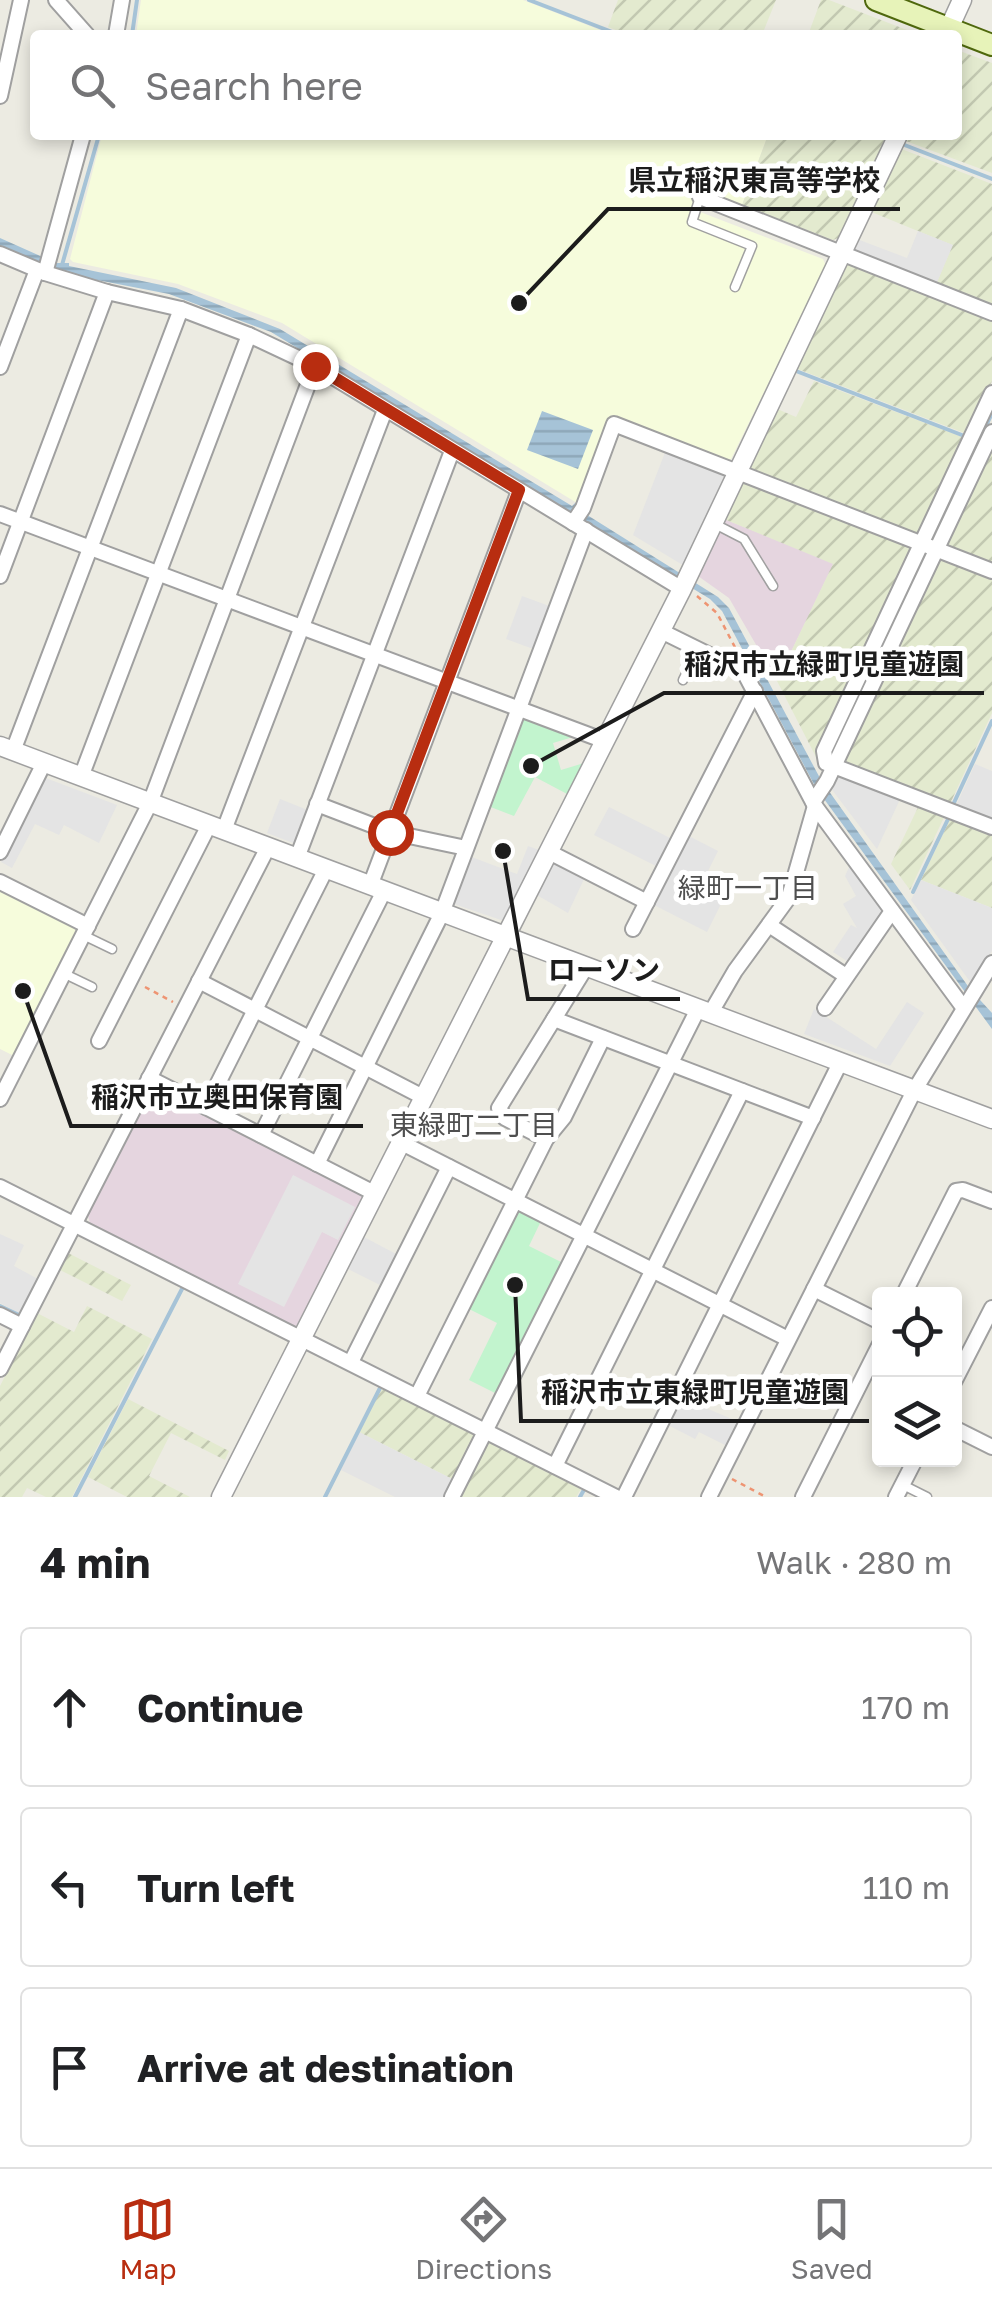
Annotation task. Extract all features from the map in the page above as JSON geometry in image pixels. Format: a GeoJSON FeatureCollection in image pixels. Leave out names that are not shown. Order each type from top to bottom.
{"type":"FeatureCollection","features":[{"type":"Feature","properties":{"kind":"main road"},"geometry":{"type":"LineString","coordinates":[[876,0],[943,30]]}},
{"type":"Feature","properties":{"kind":"main road"},"geometry":{"type":"LineString","coordinates":[[962,36],[992,45]]}},
{"type":"Feature","properties":{"kind":"street"},"geometry":{"type":"LineString","coordinates":[[0,96],[21,0]]}},
{"type":"Feature","properties":{"kind":"street"},"geometry":{"type":"LineString","coordinates":[[56,0],[83,30]]}},
{"type":"Feature","properties":{"kind":"street"},"geometry":{"type":"LineString","coordinates":[[117,30],[122,0]]}},
{"type":"Feature","properties":{"kind":"street"},"geometry":{"type":"LineString","coordinates":[[948,30],[962,0]]}},
{"type":"Feature","properties":{"kind":"street"},"geometry":{"type":"LineString","coordinates":[[0,367],[45,268],[82,140]]}},
{"type":"Feature","properties":{"kind":"street"},"geometry":{"type":"LineString","coordinates":[[221,1497],[684,583],[896,140]]}},
{"type":"Feature","properties":{"kind":"street"},"geometry":{"type":"LineString","coordinates":[[700,198],[992,313]]}},
{"type":"Feature","properties":{"kind":"street"},"geometry":{"type":"LineString","coordinates":[[0,254],[106,292],[180,309],[315,366],[452,451],[684,583]]}},
{"type":"Feature","properties":{"kind":"street"},"geometry":{"type":"LineString","coordinates":[[0,576],[106,292]]}},
{"type":"Feature","properties":{"kind":"street"},"geometry":{"type":"LineString","coordinates":[[180,309],[90,548],[6,749],[992,1120]]}},
{"type":"Feature","properties":{"kind":"street"},"geometry":{"type":"LineString","coordinates":[[81,776],[249,335]]}},
{"type":"Feature","properties":{"kind":"street"},"geometry":{"type":"LineString","coordinates":[[0,1099],[150,802],[315,366]]}},
{"type":"Feature","properties":{"kind":"street"},"geometry":{"type":"LineString","coordinates":[[992,393],[824,751],[826,763],[992,826]]}},
{"type":"Feature","properties":{"kind":"street"},"geometry":{"type":"LineString","coordinates":[[100,1040],[216,828],[302,628],[386,410]]}},
{"type":"Feature","properties":{"kind":"street"},"geometry":{"type":"LineString","coordinates":[[317,1164],[442,913],[519,709],[614,424],[992,571]]}},
{"type":"Feature","properties":{"kind":"street"},"geometry":{"type":"LineString","coordinates":[[452,1497],[670,1063],[789,896],[816,801],[992,432]]}},
{"type":"Feature","properties":{"kind":"street"},"geometry":{"type":"LineString","coordinates":[[296,858],[452,451]]}},
{"type":"Feature","properties":{"kind":"street"},"geometry":{"type":"LineString","coordinates":[[261,1135],[310,1039],[377,888],[390,832],[519,490]]}},
{"type":"Feature","properties":{"kind":"street"},"geometry":{"type":"LineString","coordinates":[[0,514],[605,741]]}},
{"type":"Feature","properties":{"kind":"street"},"geometry":{"type":"LineString","coordinates":[[660,631],[744,672],[816,801],[892,911],[969,999]]}},
{"type":"Feature","properties":{"kind":"street"},"geometry":{"type":"LineString","coordinates":[[633,929],[754,690]]}},
{"type":"Feature","properties":{"kind":"street"},"geometry":{"type":"LineString","coordinates":[[0,852],[44,763]]}},
{"type":"Feature","properties":{"kind":"street"},"geometry":{"type":"LineString","coordinates":[[317,804],[390,832],[466,848]]}},
{"type":"Feature","properties":{"kind":"street"},"geometry":{"type":"LineString","coordinates":[[0,1368],[268,847]]}},
{"type":"Feature","properties":{"kind":"street"},"geometry":{"type":"LineString","coordinates":[[549,852],[647,902]]}},
{"type":"Feature","properties":{"kind":"street"},"geometry":{"type":"LineString","coordinates":[[206,1107],[326,869]]}},
{"type":"Feature","properties":{"kind":"street"},"geometry":{"type":"LineString","coordinates":[[0,882],[86,931]]}},
{"type":"Feature","properties":{"kind":"street"},"geometry":{"type":"LineString","coordinates":[[825,1008],[892,911]]}},
{"type":"Feature","properties":{"kind":"street"},"geometry":{"type":"LineString","coordinates":[[769,924],[846,976]]}},
{"type":"Feature","properties":{"kind":"street"},"geometry":{"type":"LineString","coordinates":[[709,1497],[914,1091],[992,963]]}},
{"type":"Feature","properties":{"kind":"street"},"geometry":{"type":"LineString","coordinates":[[546,1139],[504,1118],[500,1108],[586,967]]}},
{"type":"Feature","properties":{"kind":"street"},"geometry":{"type":"LineString","coordinates":[[199,982],[424,1098]]}},
{"type":"Feature","properties":{"kind":"street"},"geometry":{"type":"LineString","coordinates":[[554,1019],[812,1118]]}},
{"type":"Feature","properties":{"kind":"street"},"geometry":{"type":"LineString","coordinates":[[418,1396],[546,1139],[564,1116],[602,1038]]}},
{"type":"Feature","properties":{"kind":"street"},"geometry":{"type":"LineString","coordinates":[[624,1497],[840,1062]]}},
{"type":"Feature","properties":{"kind":"street"},"geometry":{"type":"LineString","coordinates":[[149,1078],[376,1194]]}},
{"type":"Feature","properties":{"kind":"street"},"geometry":{"type":"LineString","coordinates":[[554,1466],[742,1091]]}},
{"type":"Feature","properties":{"kind":"street"},"geometry":{"type":"LineString","coordinates":[[402,1144],[788,1339]]}},
{"type":"Feature","properties":{"kind":"street"},"geometry":{"type":"LineString","coordinates":[[351,1362],[449,1168]]}},
{"type":"Feature","properties":{"kind":"street"},"geometry":{"type":"LineString","coordinates":[[0,1187],[616,1497]]}},
{"type":"Feature","properties":{"kind":"street"},"geometry":{"type":"LineString","coordinates":[[908,1287],[956,1191],[992,1200]]}},
{"type":"Feature","properties":{"kind":"street"},"geometry":{"type":"LineString","coordinates":[[814,1289],[872,1318]]}},
{"type":"Feature","properties":{"kind":"street"},"geometry":{"type":"LineString","coordinates":[[962,1358],[992,1308]]}},
{"type":"Feature","properties":{"kind":"street"},"geometry":{"type":"LineString","coordinates":[[0,1315],[22,1326]]}},
{"type":"Feature","properties":{"kind":"street"},"geometry":{"type":"LineString","coordinates":[[803,1497],[872,1360]]}},
{"type":"Feature","properties":{"kind":"street"},"geometry":{"type":"LineString","coordinates":[[962,1432],[992,1447]]}},
{"type":"Feature","properties":{"kind":"street"},"geometry":{"type":"LineString","coordinates":[[900,1491],[912,1467]]}},
{"type":"Feature","properties":{"kind":"lane"},"geometry":{"type":"LineString","coordinates":[[700,198],[692,222],[752,246],[735,287]]}},
{"type":"Feature","properties":{"kind":"lane"},"geometry":{"type":"LineString","coordinates":[[713,523],[744,540],[773,586]]}},
{"type":"Feature","properties":{"kind":"lane"},"geometry":{"type":"LineString","coordinates":[[683,680],[698,650]]}},
{"type":"Feature","properties":{"kind":"lane"},"geometry":{"type":"LineString","coordinates":[[86,931],[112,950]]}},
{"type":"Feature","properties":{"kind":"lane"},"geometry":{"type":"LineString","coordinates":[[64,974],[92,987]]}},
{"type":"Feature","properties":{"kind":"lane"},"geometry":{"type":"LineString","coordinates":[[900,1491],[927,1497]]}},
{"type":"Feature","properties":{"kind":"path"},"geometry":{"type":"LineString","coordinates":[[684,583],[717,613],[744,672]]}},
{"type":"Feature","properties":{"kind":"path"},"geometry":{"type":"LineString","coordinates":[[130,979],[186,1008]]}},
{"type":"Feature","properties":{"kind":"path"},"geometry":{"type":"LineString","coordinates":[[720,1474],[766,1497]]}},
{"type":"Feature","properties":{"kind":"shaded area"},"geometry":{"type":"Polygon","coordinates":[[[141,0],[523,0],[600,30],[137,30],[141,0]]]}},
{"type":"Feature","properties":{"kind":"shaded area"},"geometry":{"type":"Polygon","coordinates":[[[618,0],[776,0],[764,30],[608,27],[618,0]]]}},
{"type":"Feature","properties":{"kind":"shaded area"},"geometry":{"type":"Polygon","coordinates":[[[821,0],[829,0],[907,30],[810,30],[821,0]]]}},
{"type":"Feature","properties":{"kind":"shaded area"},"geometry":{"type":"Polygon","coordinates":[[[962,52],[992,63],[992,173],[903,140],[962,140],[962,52]]]}},
{"type":"Feature","properties":{"kind":"shaded area"},"geometry":{"type":"Polygon","coordinates":[[[101,140],[766,140],[742,205],[703,190],[695,210],[823,259],[826,266],[731,459],[724,461],[613,416],[577,503],[282,323],[178,284],[70,259],[101,140]]]}},
{"type":"Feature","properties":{"kind":"shaded area"},"geometry":{"type":"Polygon","coordinates":[[[766,140],[885,141],[838,238],[833,240],[742,205],[766,140]]]}},
{"type":"Feature","properties":{"kind":"shaded area"},"geometry":{"type":"Polygon","coordinates":[[[899,148],[992,184],[992,309],[935,287],[952,245],[869,211],[899,148]]]}},
{"type":"Feature","properties":{"kind":"shaded area"},"geometry":{"type":"Polygon","coordinates":[[[918,231],[953,245],[935,287],[852,252],[857,239],[907,258],[918,231]]]}},
{"type":"Feature","properties":{"kind":"shaded area"},"geometry":{"type":"Polygon","coordinates":[[[850,262],[992,318],[992,381],[967,434],[795,368],[843,265],[850,262]]]}},
{"type":"Feature","properties":{"kind":"shaded area"},"geometry":{"type":"Polygon","coordinates":[[[814,381],[965,438],[921,531],[915,536],[750,473],[747,468],[775,408],[796,417],[814,381]]]}},
{"type":"Feature","properties":{"kind":"shaded area"},"geometry":{"type":"Polygon","coordinates":[[[992,441],[992,565],[944,544],[992,441]]]}},
{"type":"Feature","properties":{"kind":"shaded area"},"geometry":{"type":"Polygon","coordinates":[[[666,450],[725,472],[727,477],[686,567],[633,535],[666,450]]]}},
{"type":"Feature","properties":{"kind":"shaded area"},"geometry":{"type":"Polygon","coordinates":[[[747,479],[911,543],[914,551],[816,757],[777,681],[833,564],[724,519],[741,482],[747,479]]]}},
{"type":"Feature","properties":{"kind":"shaded area"},"geometry":{"type":"Polygon","coordinates":[[[724,519],[834,563],[777,681],[729,598],[698,576],[724,519]]]}},
{"type":"Feature","properties":{"kind":"shaded area"},"geometry":{"type":"Polygon","coordinates":[[[938,555],[992,574],[992,713],[949,806],[843,766],[841,761],[938,555]]]}},
{"type":"Feature","properties":{"kind":"shaded area"},"geometry":{"type":"Polygon","coordinates":[[[522,596],[552,607],[536,650],[506,639],[522,596]]]}},
{"type":"Feature","properties":{"kind":"shaded area"},"geometry":{"type":"Polygon","coordinates":[[[525,719],[573,737],[553,743],[561,770],[584,763],[569,795],[535,777],[514,816],[488,806],[520,722],[525,719]]]}},
{"type":"Feature","properties":{"kind":"shaded area"},"geometry":{"type":"Polygon","coordinates":[[[975,764],[992,771],[992,822],[955,808],[975,764]]]}},
{"type":"Feature","properties":{"kind":"shaded area"},"geometry":{"type":"Polygon","coordinates":[[[840,772],[902,795],[877,849],[830,787],[840,772]]]}},
{"type":"Feature","properties":{"kind":"shaded area"},"geometry":{"type":"Polygon","coordinates":[[[43,777],[117,805],[99,843],[64,825],[59,835],[35,824],[12,868],[1,862],[43,777]]]}},
{"type":"Feature","properties":{"kind":"shaded area"},"geometry":{"type":"Polygon","coordinates":[[[280,799],[310,811],[299,840],[293,843],[267,833],[280,799]]]}},
{"type":"Feature","properties":{"kind":"shaded area"},"geometry":{"type":"Polygon","coordinates":[[[920,803],[946,813],[910,890],[891,864],[920,803]]]}},
{"type":"Feature","properties":{"kind":"shaded area"},"geometry":{"type":"Polygon","coordinates":[[[609,807],[672,839],[658,867],[594,835],[609,807]]]}},
{"type":"Feature","properties":{"kind":"shaded area"},"geometry":{"type":"Polygon","coordinates":[[[952,815],[992,830],[992,908],[921,880],[952,815]]]}},
{"type":"Feature","properties":{"kind":"shaded area"},"geometry":{"type":"Polygon","coordinates":[[[689,836],[718,851],[701,885],[724,898],[707,932],[654,905],[689,836]]]}},
{"type":"Feature","properties":{"kind":"shaded area"},"geometry":{"type":"Polygon","coordinates":[[[528,846],[539,850],[504,921],[454,904],[469,856],[517,874],[528,846]]]}},
{"type":"Feature","properties":{"kind":"shaded area"},"geometry":{"type":"Polygon","coordinates":[[[556,863],[585,877],[568,913],[535,894],[550,865],[556,863]]]}},
{"type":"Feature","properties":{"kind":"shaded area"},"geometry":{"type":"Polygon","coordinates":[[[850,865],[881,906],[881,912],[847,961],[833,952],[851,925],[857,928],[843,904],[856,896],[845,876],[850,865]]]}},
{"type":"Feature","properties":{"kind":"shaded area"},"geometry":{"type":"Polygon","coordinates":[[[921,880],[992,908],[992,951],[971,983],[911,900],[921,880]]]}},
{"type":"Feature","properties":{"kind":"shaded area"},"geometry":{"type":"Polygon","coordinates":[[[0,889],[73,925],[76,933],[14,1056],[0,1049],[0,889]]]}},
{"type":"Feature","properties":{"kind":"shaded area"},"geometry":{"type":"Polygon","coordinates":[[[907,1002],[924,1013],[890,1066],[804,1034],[814,1009],[876,1049],[907,1002]]]}},
{"type":"Feature","properties":{"kind":"shaded area"},"geometry":{"type":"Polygon","coordinates":[[[158,1087],[363,1191],[364,1198],[301,1323],[293,1327],[90,1223],[87,1213],[151,1088],[158,1087]]]}},
{"type":"Feature","properties":{"kind":"shaded area"},"geometry":{"type":"Polygon","coordinates":[[[293,1175],[355,1207],[338,1240],[322,1232],[284,1307],[238,1284],[293,1175]]]}},
{"type":"Feature","properties":{"kind":"shaded area"},"geometry":{"type":"Polygon","coordinates":[[[521,1211],[541,1221],[529,1246],[563,1263],[497,1394],[469,1380],[497,1323],[467,1308],[514,1214],[521,1211]]]}},
{"type":"Feature","properties":{"kind":"shaded area"},"geometry":{"type":"Polygon","coordinates":[[[0,1234],[24,1245],[14,1266],[38,1279],[21,1314],[0,1303],[0,1234]]]}},
{"type":"Feature","properties":{"kind":"shaded area"},"geometry":{"type":"Polygon","coordinates":[[[362,1236],[398,1255],[382,1286],[346,1268],[362,1236]]]}},
{"type":"Feature","properties":{"kind":"shaded area"},"geometry":{"type":"Polygon","coordinates":[[[68,1253],[131,1285],[122,1301],[60,1270],[68,1253]]]}},
{"type":"Feature","properties":{"kind":"shaded area"},"geometry":{"type":"Polygon","coordinates":[[[87,1306],[152,1339],[72,1497],[46,1497],[27,1488],[22,1497],[0,1497],[0,1386],[37,1313],[74,1332],[87,1306]]]}},
{"type":"Feature","properties":{"kind":"shaded area"},"geometry":{"type":"Polygon","coordinates":[[[382,1388],[479,1436],[456,1481],[359,1432],[382,1388]]]}},
{"type":"Feature","properties":{"kind":"shaded area"},"geometry":{"type":"Polygon","coordinates":[[[680,1397],[739,1422],[727,1446],[699,1432],[695,1439],[666,1424],[680,1397]]]}},
{"type":"Feature","properties":{"kind":"shaded area"},"geometry":{"type":"Polygon","coordinates":[[[128,1399],[229,1451],[225,1460],[171,1433],[149,1476],[190,1497],[127,1497],[88,1477],[128,1399]]]}},
{"type":"Feature","properties":{"kind":"shaded area"},"geometry":{"type":"Polygon","coordinates":[[[359,1432],[456,1481],[448,1497],[395,1497],[341,1470],[359,1432]]]}},
{"type":"Feature","properties":{"kind":"shaded area"},"geometry":{"type":"Polygon","coordinates":[[[488,1442],[581,1489],[576,1497],[460,1497],[488,1442]]]}},
{"type":"Feature","properties":{"kind":"water"},"geometry":{"type":"Polygon","coordinates":[[[0,238],[56,263],[176,288],[280,329],[572,506],[575,503],[584,513],[718,597],[729,608],[821,780],[970,989],[992,1013],[992,1029],[816,788],[722,611],[710,599],[271,332],[169,294],[61,273],[0,246],[0,238]]]}},
{"type":"Feature","properties":{"kind":"water"},"geometry":{"type":"Polygon","coordinates":[[[542,411],[593,430],[578,469],[527,450],[542,411]]]}},
{"type":"Feature","properties":{"kind":"waterway"},"geometry":{"type":"LineString","coordinates":[[133,30],[137,0]]}},
{"type":"Feature","properties":{"kind":"waterway"},"geometry":{"type":"LineString","coordinates":[[529,0],[607,30]]}},
{"type":"Feature","properties":{"kind":"waterway"},"geometry":{"type":"LineString","coordinates":[[62,265],[98,140]]}},
{"type":"Feature","properties":{"kind":"waterway"},"geometry":{"type":"LineString","coordinates":[[902,144],[992,179]]}},
{"type":"Feature","properties":{"kind":"waterway"},"geometry":{"type":"LineString","coordinates":[[796,371],[967,437]]}},
{"type":"Feature","properties":{"kind":"waterway"},"geometry":{"type":"LineString","coordinates":[[932,540],[992,413]]}},
{"type":"Feature","properties":{"kind":"waterway"},"geometry":{"type":"LineString","coordinates":[[832,752],[927,551]]}},
{"type":"Feature","properties":{"kind":"waterway"},"geometry":{"type":"LineString","coordinates":[[952,807],[992,721]]}},
{"type":"Feature","properties":{"kind":"waterway"},"geometry":{"type":"LineString","coordinates":[[913,892],[950,815]]}},
{"type":"Feature","properties":{"kind":"waterway"},"geometry":{"type":"LineString","coordinates":[[75,1497],[184,1285]]}},
{"type":"Feature","properties":{"kind":"waterway"},"geometry":{"type":"LineString","coordinates":[[0,1306],[19,1315]]}},
{"type":"Feature","properties":{"kind":"waterway"},"geometry":{"type":"LineString","coordinates":[[325,1497],[381,1386]]}},
{"type":"Feature","properties":{"kind":"waterway"},"geometry":{"type":"LineString","coordinates":[[580,1497],[585,1488]]}},
{"type":"Feature","properties":{"kind":"place","name":"県立稲沢東高等学校"},"geometry":{"type":"Point","coordinates":[519,303]}},
{"type":"Feature","properties":{"kind":"place","name":"稲沢市立緑町児童遊園"},"geometry":{"type":"Point","coordinates":[531,766]}},
{"type":"Feature","properties":{"kind":"place","name":"ローソン"},"geometry":{"type":"Point","coordinates":[503,851]}},
{"type":"Feature","properties":{"kind":"place","name":"稲沢市立奥田保育園"},"geometry":{"type":"Point","coordinates":[23,991]}},
{"type":"Feature","properties":{"kind":"place","name":"稲沢市立東緑町児童遊園"},"geometry":{"type":"Point","coordinates":[515,1285]}},
{"type":"Feature","properties":{"kind":"district","name":"緑町一丁目"},"geometry":{"type":"Point","coordinates":[748,888]}},
{"type":"Feature","properties":{"kind":"district","name":"東緑町二丁目"},"geometry":{"type":"Point","coordinates":[474,1125]}},
{"type":"Feature","properties":{"kind":"route"},"geometry":{"type":"LineString","coordinates":[[315,366],[519,490],[390,832]]}}]}
